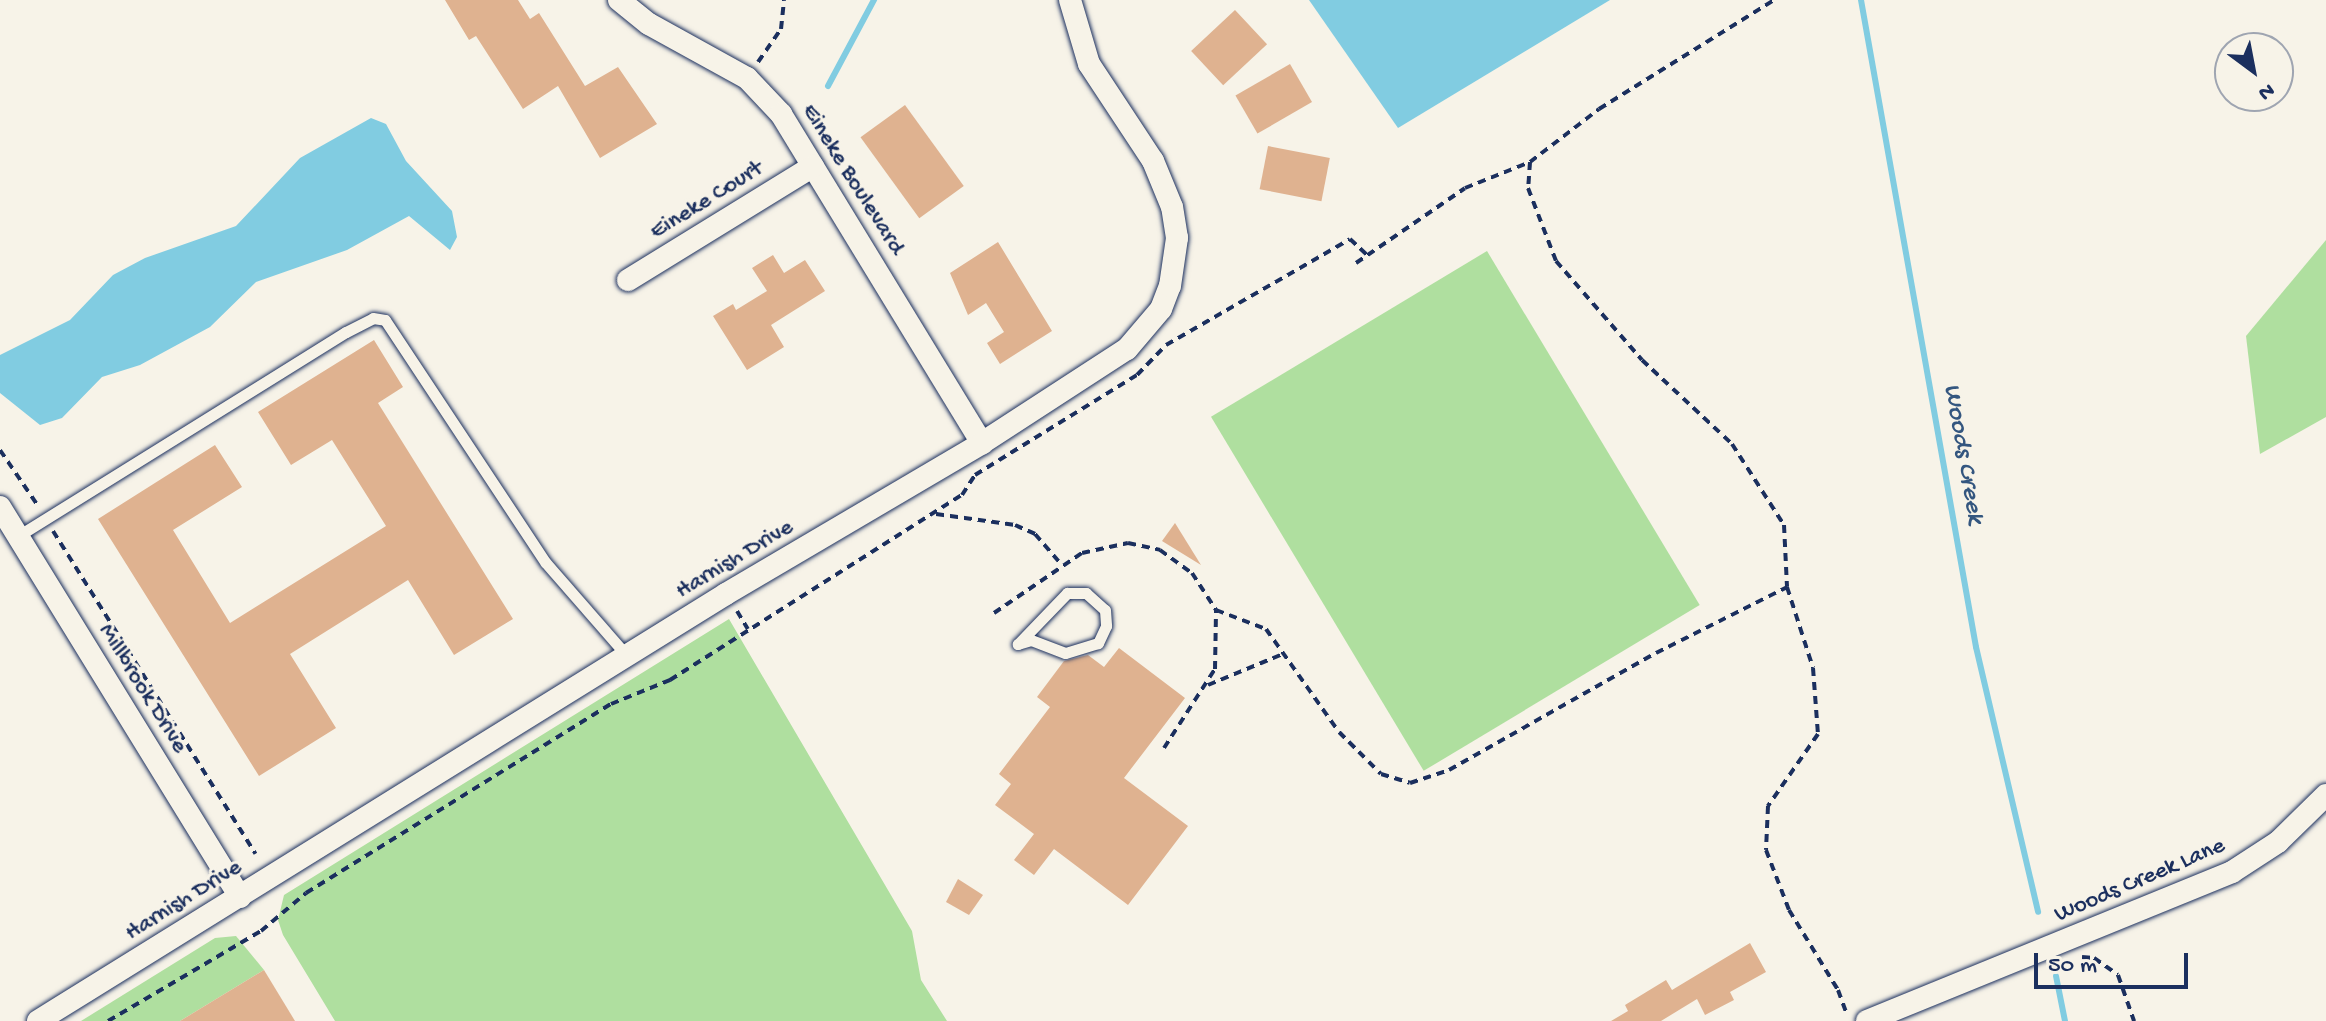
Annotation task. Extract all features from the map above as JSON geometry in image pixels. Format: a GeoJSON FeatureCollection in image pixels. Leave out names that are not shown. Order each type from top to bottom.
{"type":"FeatureCollection","features":[{"type":"Feature","properties":{"kind":"street","name":"Eineke Boulevard"},"geometry":{"type":"LineString","coordinates":[[619,0],[649,24],[747,78],[781,114],[982,443]]}},
{"type":"Feature","properties":{"kind":"street","name":"Harnish Drive"},"geometry":{"type":"LineString","coordinates":[[38,1021],[982,443],[1127,349],[1161,309],[1175,262],[1172,207],[1153,161],[1089,64],[1070,0]]}},
{"type":"Feature","properties":{"kind":"street","name":"Eineke Court"},"geometry":{"type":"LineString","coordinates":[[628,280],[813,166]]}},
{"type":"Feature","properties":{"kind":"street","name":"Millbrook Drive"},"geometry":{"type":"LineString","coordinates":[[0,507],[240,897]]}},
{"type":"Feature","properties":{"kind":"street","name":"Woods Creek Lane"},"geometry":{"type":"LineString","coordinates":[[1867,1021],[2222,877],[2278,842],[2326,795]]}},
{"type":"Feature","properties":{"kind":"lane"},"geometry":{"type":"LineString","coordinates":[[18,536],[346,332],[373,318],[385,320],[546,563],[628,657]]}},
{"type":"Feature","properties":{"kind":"lane"},"geometry":{"type":"LineString","coordinates":[[1067,593],[1086,593],[1105,610],[1104,634],[1077,653],[1031,640],[1018,644],[1067,593]]}},
{"type":"Feature","properties":{"kind":"path"},"geometry":{"type":"LineString","coordinates":[[747,78],[781,29],[784,0]]}},
{"type":"Feature","properties":{"kind":"path"},"geometry":{"type":"LineString","coordinates":[[1356,263],[1465,188],[1530,162],[1599,109],[1774,0]]}},
{"type":"Feature","properties":{"kind":"path"},"geometry":{"type":"LineString","coordinates":[[1530,162],[1528,188],[1556,261],[1642,360],[1732,444],[1772,502],[1788,542],[1787,587],[1813,668],[1818,734],[1768,806],[1766,850],[1789,910],[1838,990],[1849,1021]]}},
{"type":"Feature","properties":{"kind":"path"},"geometry":{"type":"LineString","coordinates":[[108,1021],[261,931],[306,893],[598,713],[670,680],[934,513],[962,495],[975,475],[1137,375],[1166,345],[1350,239],[1367,255]]}},
{"type":"Feature","properties":{"kind":"path"},"geometry":{"type":"LineString","coordinates":[[0,450],[256,854]]}},
{"type":"Feature","properties":{"kind":"path"},"geometry":{"type":"LineString","coordinates":[[934,513],[1015,525],[1035,534],[1061,564]]}},
{"type":"Feature","properties":{"kind":"path"},"geometry":{"type":"LineString","coordinates":[[994,613],[1061,564],[1110,544],[1160,550],[1192,573],[1216,610],[1219,635],[1208,685],[1164,748]]}},
{"type":"Feature","properties":{"kind":"path"},"geometry":{"type":"LineString","coordinates":[[1216,610],[1255,622],[1284,654],[1354,748],[1381,774],[1410,783],[1449,770],[1656,653],[1787,587]]}},
{"type":"Feature","properties":{"kind":"path"},"geometry":{"type":"LineString","coordinates":[[1208,685],[1284,654]]}},
{"type":"Feature","properties":{"kind":"path"},"geometry":{"type":"LineString","coordinates":[[2068,957],[2094,958],[2109,966],[2126,990],[2134,1021]]}},
{"type":"Feature","properties":{"kind":"green space"},"geometry":{"type":"Polygon","coordinates":[[[2326,240],[2326,417],[2260,454],[2246,336],[2326,240]]]}},
{"type":"Feature","properties":{"kind":"green space"},"geometry":{"type":"Polygon","coordinates":[[[1487,251],[1700,605],[1424,771],[1211,417],[1487,251]]]}},
{"type":"Feature","properties":{"kind":"green space"},"geometry":{"type":"Polygon","coordinates":[[[729,619],[912,931],[921,980],[947,1021],[335,1021],[283,935],[278,920],[284,895],[729,619]]]}},
{"type":"Feature","properties":{"kind":"green space"},"geometry":{"type":"Polygon","coordinates":[[[236,936],[264,970],[180,1021],[81,1021],[215,938],[236,936]]]}},
{"type":"Feature","properties":{"kind":"water"},"geometry":{"type":"Polygon","coordinates":[[[1309,0],[1610,0],[1398,128],[1309,0]]]}},
{"type":"Feature","properties":{"kind":"water"},"geometry":{"type":"Polygon","coordinates":[[[371,118],[386,124],[406,161],[452,211],[457,237],[450,250],[409,216],[347,250],[256,282],[210,327],[140,365],[102,377],[62,418],[40,425],[0,393],[0,355],[70,320],[113,275],[145,258],[236,226],[300,158],[371,118]]]}},
{"type":"Feature","properties":{"kind":"building"},"geometry":{"type":"Polygon","coordinates":[[[445,0],[518,0],[530,19],[539,13],[585,86],[618,67],[657,124],[600,158],[558,86],[523,109],[476,36],[469,40],[445,0]]]}},
{"type":"Feature","properties":{"kind":"building"},"geometry":{"type":"Polygon","coordinates":[[[1235,10],[1267,44],[1223,85],[1191,51],[1235,10]]]}},
{"type":"Feature","properties":{"kind":"building"},"geometry":{"type":"Polygon","coordinates":[[[1290,64],[1312,102],[1257,134],[1235,96],[1290,64]]]}},
{"type":"Feature","properties":{"kind":"building"},"geometry":{"type":"Polygon","coordinates":[[[905,105],[964,186],[919,218],[861,137],[905,105]]]}},
{"type":"Feature","properties":{"kind":"building"},"geometry":{"type":"Polygon","coordinates":[[[1268,146],[1330,158],[1321,201],[1260,189],[1268,146]]]}},
{"type":"Feature","properties":{"kind":"building"},"geometry":{"type":"Polygon","coordinates":[[[998,242],[1052,331],[1000,364],[987,343],[1004,332],[986,303],[968,315],[950,273],[998,242]]]}},
{"type":"Feature","properties":{"kind":"building"},"geometry":{"type":"Polygon","coordinates":[[[773,255],[784,273],[805,260],[825,291],[771,325],[784,347],[747,370],[713,316],[733,304],[736,310],[767,291],[752,268],[773,255]]]}},
{"type":"Feature","properties":{"kind":"building"},"geometry":{"type":"Polygon","coordinates":[[[374,340],[403,387],[378,403],[513,619],[454,655],[408,580],[290,654],[336,728],[259,776],[98,519],[215,445],[242,487],[173,530],[230,623],[386,526],[332,440],[291,465],[258,412],[374,340]]]}},
{"type":"Feature","properties":{"kind":"building"},"geometry":{"type":"Polygon","coordinates":[[[1175,523],[1201,565],[1162,541],[1175,523]]]}},
{"type":"Feature","properties":{"kind":"building"},"geometry":{"type":"Polygon","coordinates":[[[1119,648],[1185,698],[1124,778],[1188,826],[1128,905],[1054,849],[1034,875],[1014,860],[1034,834],[995,805],[1011,784],[999,774],[1050,707],[1037,697],[1064,661],[1088,655],[1104,667],[1119,648]]]}},
{"type":"Feature","properties":{"kind":"building"},"geometry":{"type":"Polygon","coordinates":[[[958,879],[983,895],[969,915],[946,902],[958,879]]]}},
{"type":"Feature","properties":{"kind":"building"},"geometry":{"type":"Polygon","coordinates":[[[1750,943],[1766,972],[1730,992],[1734,1000],[1705,1015],[1697,999],[1661,1021],[1611,1021],[1628,1011],[1625,1005],[1666,980],[1672,990],[1750,943]]]}},
{"type":"Feature","properties":{"kind":"building"},"geometry":{"type":"Polygon","coordinates":[[[264,970],[295,1021],[180,1021],[264,970]]]}},
{"type":"Feature","properties":{"kind":"waterway"},"geometry":{"type":"LineString","coordinates":[[828,86],[874,0]]}},
{"type":"Feature","properties":{"kind":"waterway","name":"Woods Creek"},"geometry":{"type":"LineString","coordinates":[[1861,0],[1976,647],[2038,912]]}},
{"type":"Feature","properties":{"kind":"waterway","name":"Woods Creek"},"geometry":{"type":"LineString","coordinates":[[2056,976],[2065,1021]]}}]}
